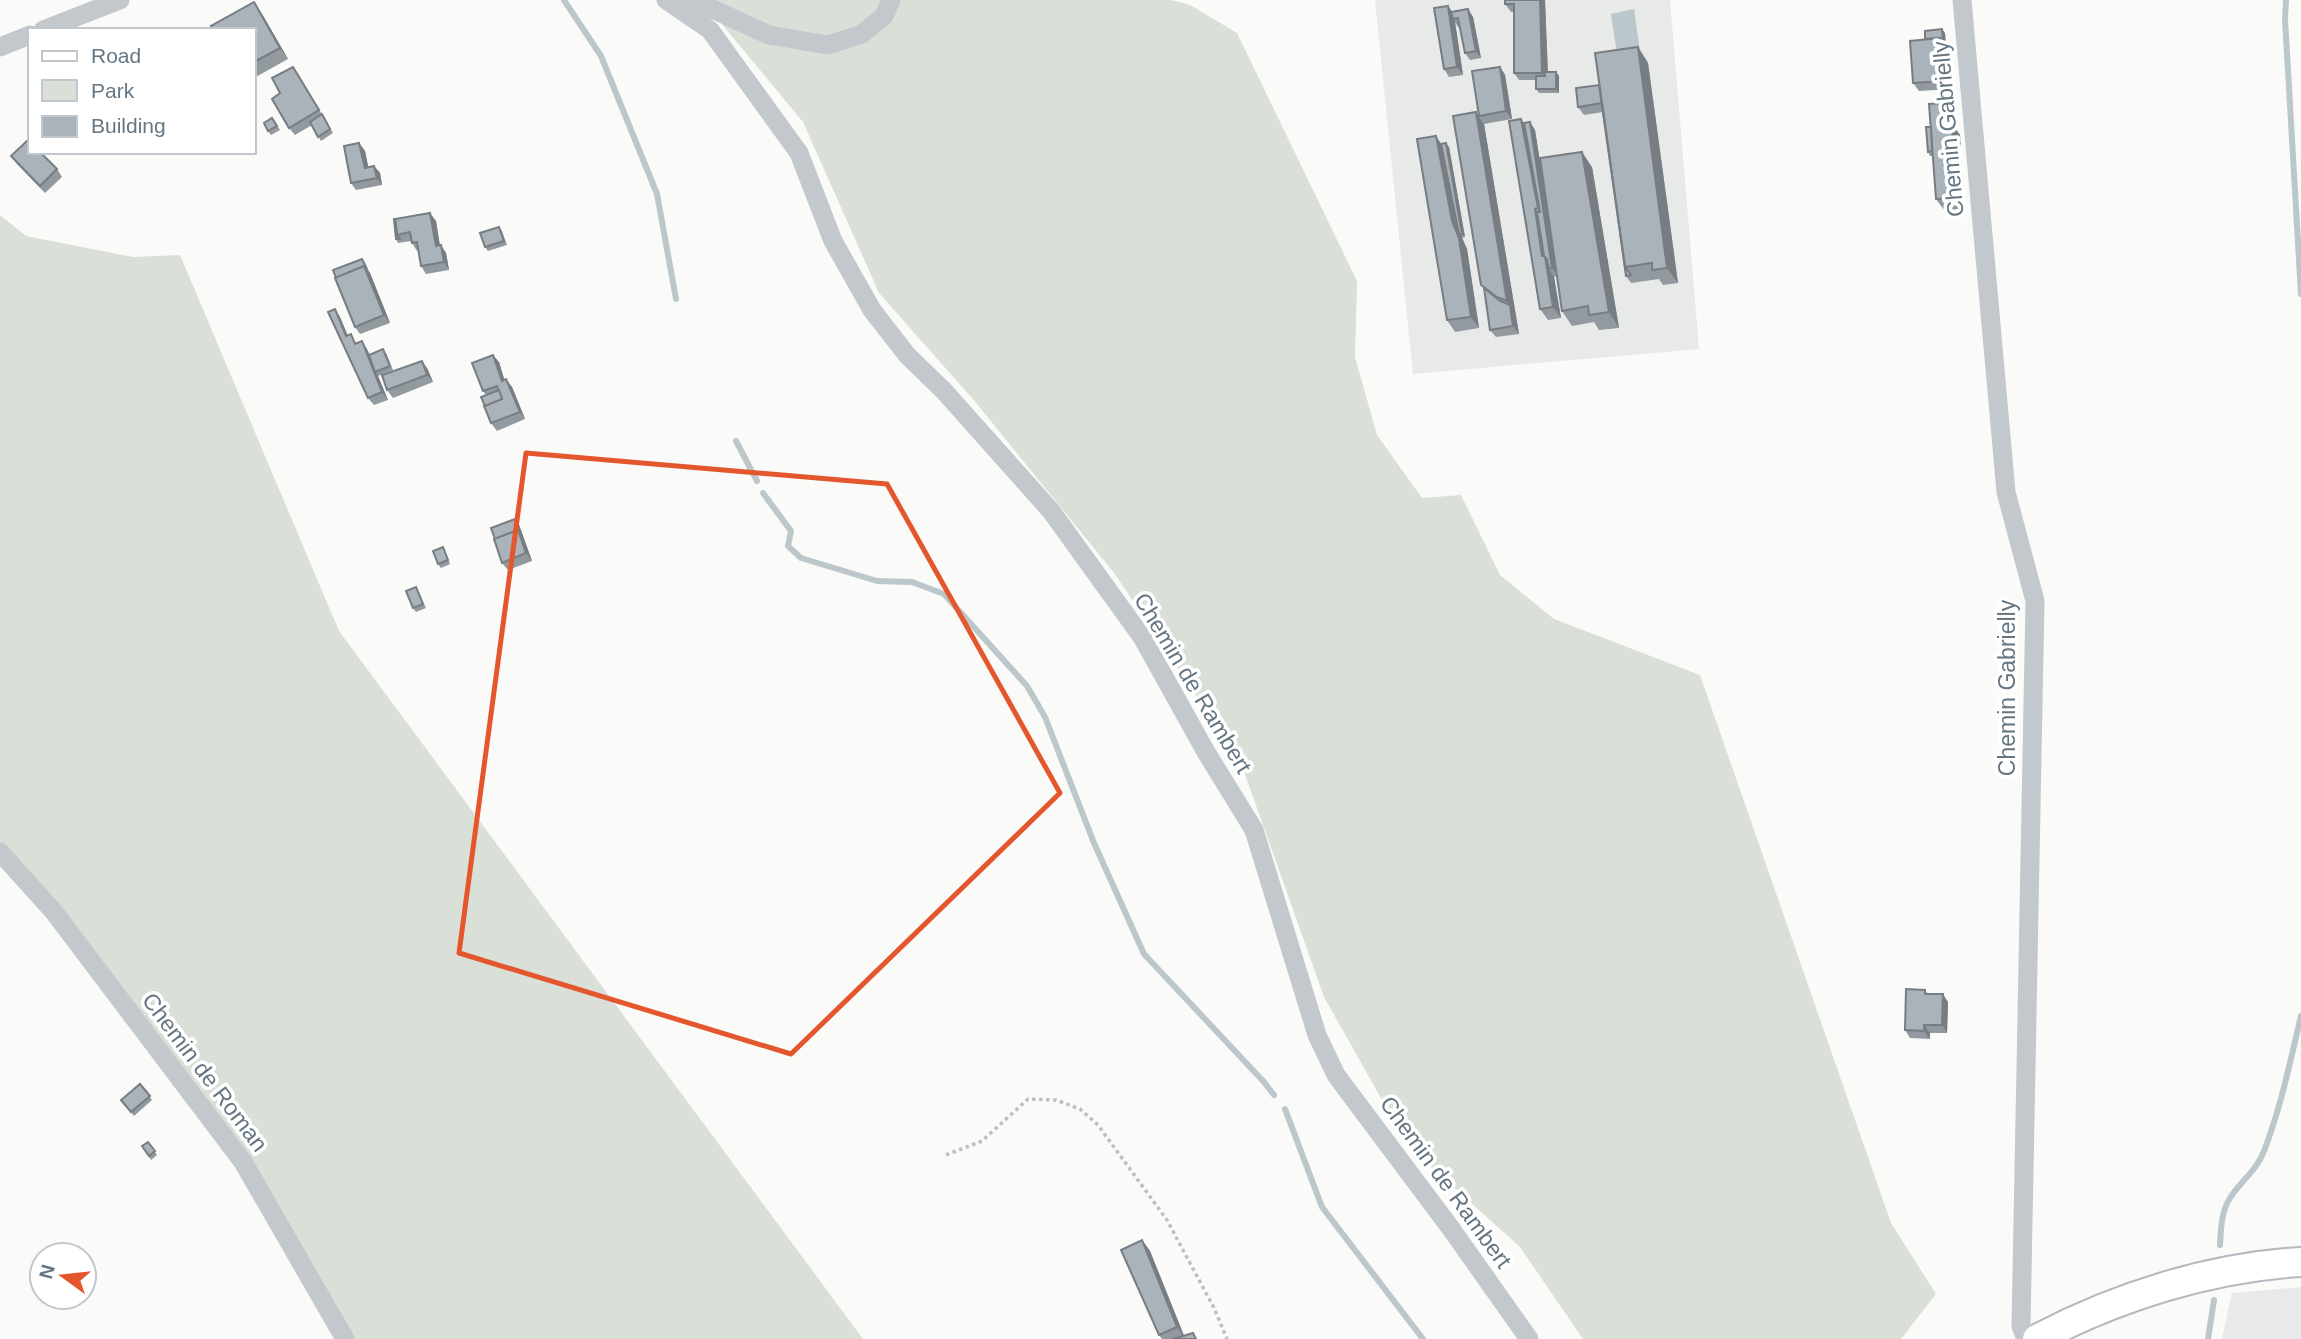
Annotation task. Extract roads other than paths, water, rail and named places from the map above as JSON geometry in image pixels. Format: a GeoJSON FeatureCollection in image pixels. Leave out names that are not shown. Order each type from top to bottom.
{"type":"FeatureCollection","features":[{"type":"Feature","properties":{"kind":"main road"},"geometry":{"type":"LineString","coordinates":[[2037,1339],[2120,1302],[2198,1277],[2264,1264],[2301,1262]]}},
{"type":"Feature","properties":{"kind":"street"},"geometry":{"type":"LineString","coordinates":[[48,28],[120,0]]}},
{"type":"Feature","properties":{"kind":"street","name":"Chemin de Rambert"},"geometry":{"type":"LineString","coordinates":[[666,0],[710,30],[799,153],[833,241],[872,310],[907,355],[944,391],[1051,511],[1142,637],[1254,830],[1317,1035],[1336,1075],[1452,1230],[1529,1339]]}},
{"type":"Feature","properties":{"kind":"street"},"geometry":{"type":"LineString","coordinates":[[692,0],[768,34],[828,45],[862,34],[884,16],[891,0]]}},
{"type":"Feature","properties":{"kind":"street","name":"Chemin Gabrielly"},"geometry":{"type":"LineString","coordinates":[[1962,0],[2006,492],[2035,601],[2021,1326],[2026,1339]]}},
{"type":"Feature","properties":{"kind":"street"},"geometry":{"type":"LineString","coordinates":[[0,47],[28,36]]}},
{"type":"Feature","properties":{"kind":"street","name":"Chemin de Roman"},"geometry":{"type":"LineString","coordinates":[[0,852],[54,912],[243,1162],[345,1339]]}},
{"type":"Feature","properties":{"kind":"waterway"},"geometry":{"type":"LineString","coordinates":[[564,0],[601,56],[657,194],[676,299]]}},
{"type":"Feature","properties":{"kind":"waterway"},"geometry":{"type":"LineString","coordinates":[[2286,0],[2301,294]]}},
{"type":"Feature","properties":{"kind":"waterway"},"geometry":{"type":"LineString","coordinates":[[736,441],[757,481]]}},
{"type":"Feature","properties":{"kind":"waterway"},"geometry":{"type":"LineString","coordinates":[[763,493],[791,531],[788,546],[801,558],[877,581],[912,582],[944,594],[1027,686],[1045,717],[1094,843],[1144,954],[1274,1095]]}},
{"type":"Feature","properties":{"kind":"waterway"},"geometry":{"type":"LineString","coordinates":[[2220,1245],[2227,1203],[2264,1151],[2285,1084],[2301,1016]]}},
{"type":"Feature","properties":{"kind":"waterway"},"geometry":{"type":"LineString","coordinates":[[1285,1109],[1322,1207],[1423,1339]]}},
{"type":"Feature","properties":{"kind":"waterway"},"geometry":{"type":"LineString","coordinates":[[2208,1339],[2214,1300]]}}]}
